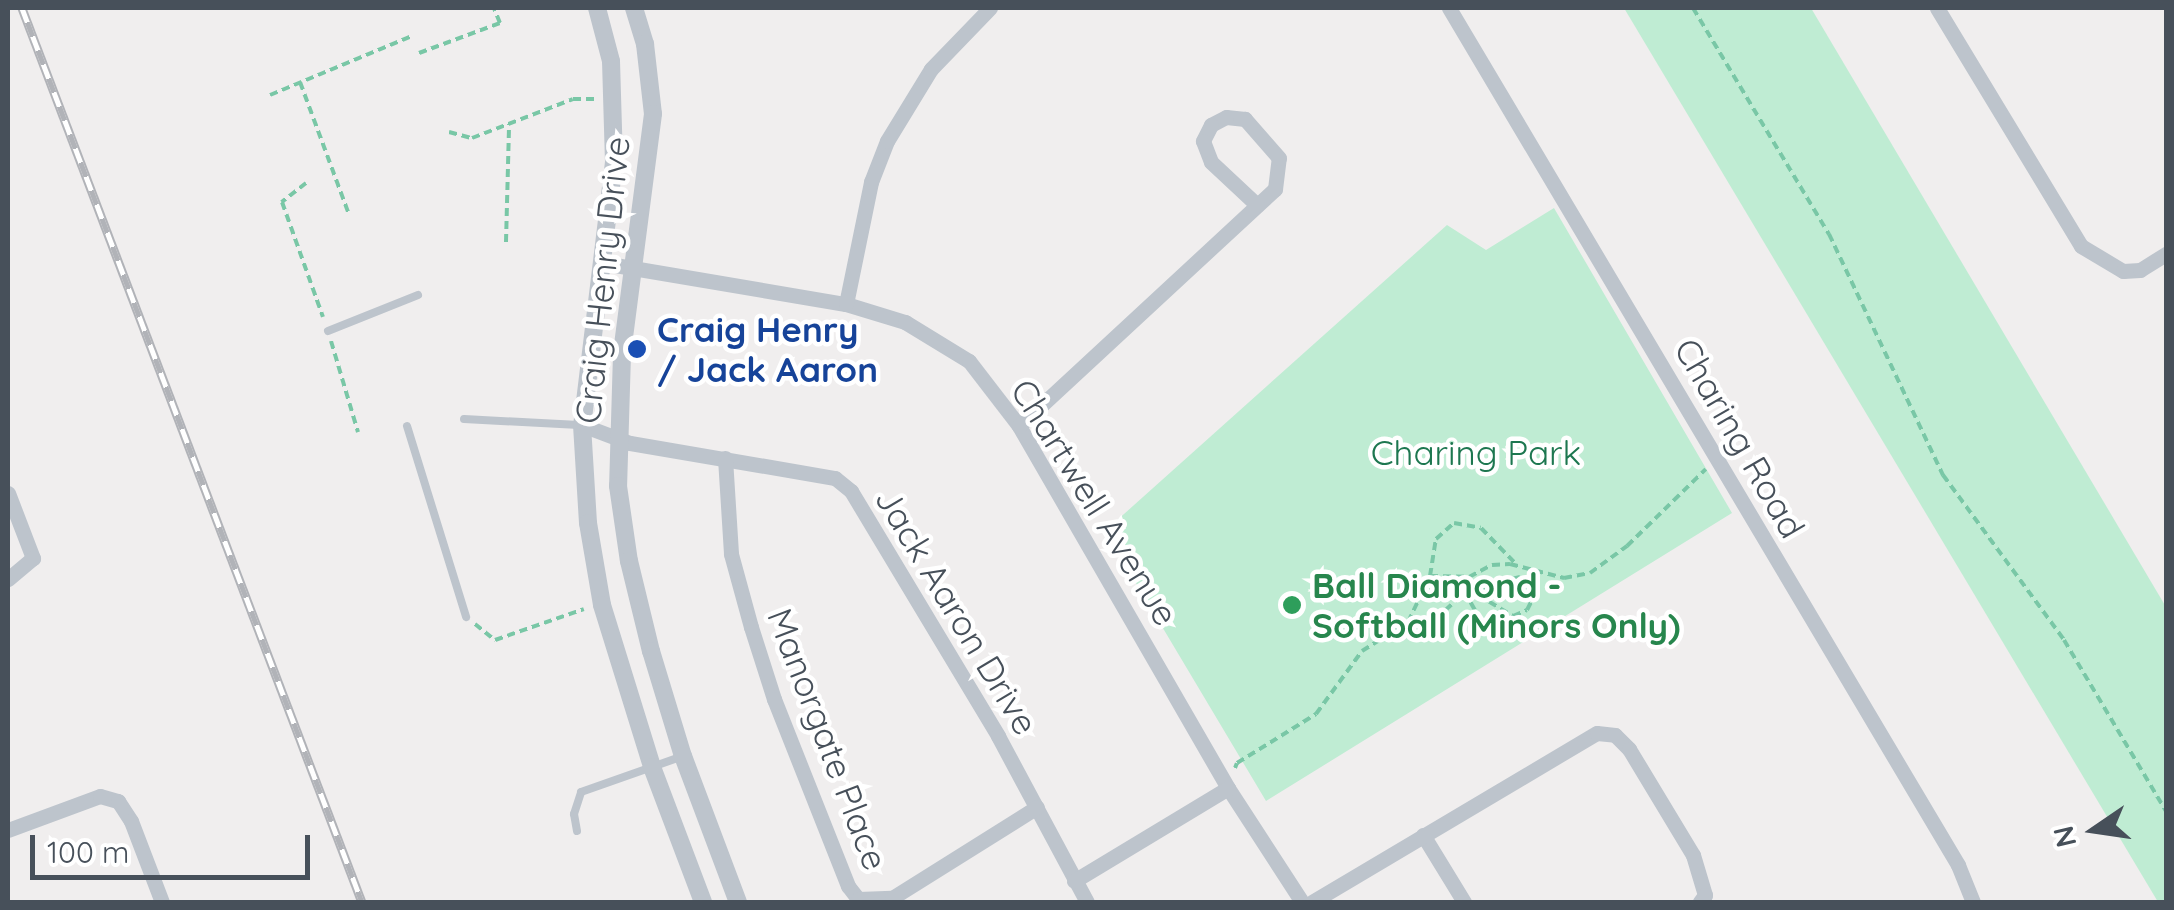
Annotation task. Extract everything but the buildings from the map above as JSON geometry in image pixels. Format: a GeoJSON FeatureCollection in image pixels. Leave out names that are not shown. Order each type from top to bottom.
{"type":"FeatureCollection","features":[{"type":"Feature","properties":{"kind":"street","name":"Craig Henry Drive"},"geometry":{"type":"LineString","coordinates":[[597,8],[611,61],[614,162],[582,426],[586,509],[602,605],[652,767],[703,902]]}},
{"type":"Feature","properties":{"kind":"street","name":"Craig Henry Drive"},"geometry":{"type":"LineString","coordinates":[[634,8],[644,44],[653,114],[622,354],[618,486],[629,561],[683,756],[738,902]]}},
{"type":"Feature","properties":{"kind":"street"},"geometry":{"type":"LineString","coordinates":[[846,304],[871,182],[887,141],[931,68],[990,8]]}},
{"type":"Feature","properties":{"kind":"street","name":"Charing Road"},"geometry":{"type":"LineString","coordinates":[[1448,8],[1958,865],[1973,902]]}},
{"type":"Feature","properties":{"kind":"street"},"geometry":{"type":"LineString","coordinates":[[1937,8],[2081,246],[2123,271],[2140,270],[2166,254]]}},
{"type":"Feature","properties":{"kind":"street"},"geometry":{"type":"LineString","coordinates":[[1019,426],[1256,205],[1274,188],[1279,158],[1244,119],[1226,118],[1211,124],[1204,141],[1211,162],[1256,205]]}},
{"type":"Feature","properties":{"kind":"street","name":"Chartwell Avenue"},"geometry":{"type":"LineString","coordinates":[[603,263],[846,304],[905,322],[969,361],[1019,426],[1228,788],[1302,902]]}},
{"type":"Feature","properties":{"kind":"street","name":"Jack Aaron Drive"},"geometry":{"type":"LineString","coordinates":[[582,426],[617,439],[836,478],[851,491],[1037,807],[1087,902]]}},
{"type":"Feature","properties":{"kind":"street","name":"Manorgate Place"},"geometry":{"type":"LineString","coordinates":[[725,458],[731,554],[751,626],[774,700],[848,886],[858,898],[892,898],[1037,807]]}},
{"type":"Feature","properties":{"kind":"street"},"geometry":{"type":"LineString","coordinates":[[8,493],[33,558],[8,578]]}},
{"type":"Feature","properties":{"kind":"street"},"geometry":{"type":"LineString","coordinates":[[1312,902],[1597,733],[1615,735],[1629,749],[1693,855],[1705,895],[1700,902]]}},
{"type":"Feature","properties":{"kind":"street"},"geometry":{"type":"LineString","coordinates":[[1074,881],[1228,788]]}},
{"type":"Feature","properties":{"kind":"street"},"geometry":{"type":"LineString","coordinates":[[8,830],[100,796],[118,801],[131,820],[162,902]]}},
{"type":"Feature","properties":{"kind":"street"},"geometry":{"type":"LineString","coordinates":[[1422,835],[1464,902]]}},
{"type":"Feature","properties":{"kind":"lane"},"geometry":{"type":"LineString","coordinates":[[328,331],[418,295]]}},
{"type":"Feature","properties":{"kind":"lane"},"geometry":{"type":"LineString","coordinates":[[464,419],[582,426]]}},
{"type":"Feature","properties":{"kind":"lane"},"geometry":{"type":"LineString","coordinates":[[406,426],[466,617]]}},
{"type":"Feature","properties":{"kind":"lane"},"geometry":{"type":"LineString","coordinates":[[577,831],[574,814],[581,792],[683,756]]}},
{"type":"Feature","properties":{"kind":"path"},"geometry":{"type":"LineString","coordinates":[[419,53],[500,22],[494,8]]}},
{"type":"Feature","properties":{"kind":"path"},"geometry":{"type":"LineString","coordinates":[[1693,8],[1829,234],[1943,475],[2095,686],[2166,811]]}},
{"type":"Feature","properties":{"kind":"path"},"geometry":{"type":"LineString","coordinates":[[270,94],[412,36]]}},
{"type":"Feature","properties":{"kind":"path"},"geometry":{"type":"LineString","coordinates":[[300,82],[348,212]]}},
{"type":"Feature","properties":{"kind":"path"},"geometry":{"type":"LineString","coordinates":[[449,132],[472,138],[573,99],[614,100]]}},
{"type":"Feature","properties":{"kind":"path"},"geometry":{"type":"LineString","coordinates":[[506,242],[509,124]]}},
{"type":"Feature","properties":{"kind":"path"},"geometry":{"type":"LineString","coordinates":[[306,183],[282,202],[328,331],[358,432]]}},
{"type":"Feature","properties":{"kind":"path"},"geometry":{"type":"LineString","coordinates":[[1430,576],[1457,579],[1492,565],[1518,566],[1564,578],[1590,573],[1627,546],[1716,458]]}},
{"type":"Feature","properties":{"kind":"path"},"geometry":{"type":"LineString","coordinates":[[1228,788],[1237,763],[1316,714],[1362,651],[1408,622],[1430,576],[1436,540],[1454,522],[1481,528],[1518,566]]}},
{"type":"Feature","properties":{"kind":"path"},"geometry":{"type":"LineString","coordinates":[[1464,593],[1478,595],[1513,616],[1526,610],[1532,590],[1520,578],[1502,578],[1486,584],[1478,595]]}},
{"type":"Feature","properties":{"kind":"path"},"geometry":{"type":"LineString","coordinates":[[1457,579],[1484,628]]}},
{"type":"Feature","properties":{"kind":"path"},"geometry":{"type":"LineString","coordinates":[[1436,619],[1464,593]]}},
{"type":"Feature","properties":{"kind":"path"},"geometry":{"type":"LineString","coordinates":[[466,617],[495,640],[584,608]]}},
{"type":"Feature","properties":{"kind":"green space"},"geometry":{"type":"Polygon","coordinates":[[[1624,8],[1811,8],[2166,607],[2166,902],[2158,902],[1624,8]]]}},
{"type":"Feature","properties":{"kind":"green space","name":"Charing Park"},"geometry":{"type":"Polygon","coordinates":[[[1554,208],[1732,513],[1266,801],[1105,531],[1447,225],[1486,250],[1554,208]]]}},
{"type":"Feature","properties":{"kind":"railway"},"geometry":{"type":"LineString","coordinates":[[22,8],[362,902]]}},
{"type":"Feature","properties":{"kind":"place","name":"Craig Henry / Jack Aaron"},"geometry":{"type":"Point","coordinates":[637,349]}},
{"type":"Feature","properties":{"kind":"place","name":"Ball Diamond - Softball (Minors Only)"},"geometry":{"type":"Point","coordinates":[1292,605]}}]}
